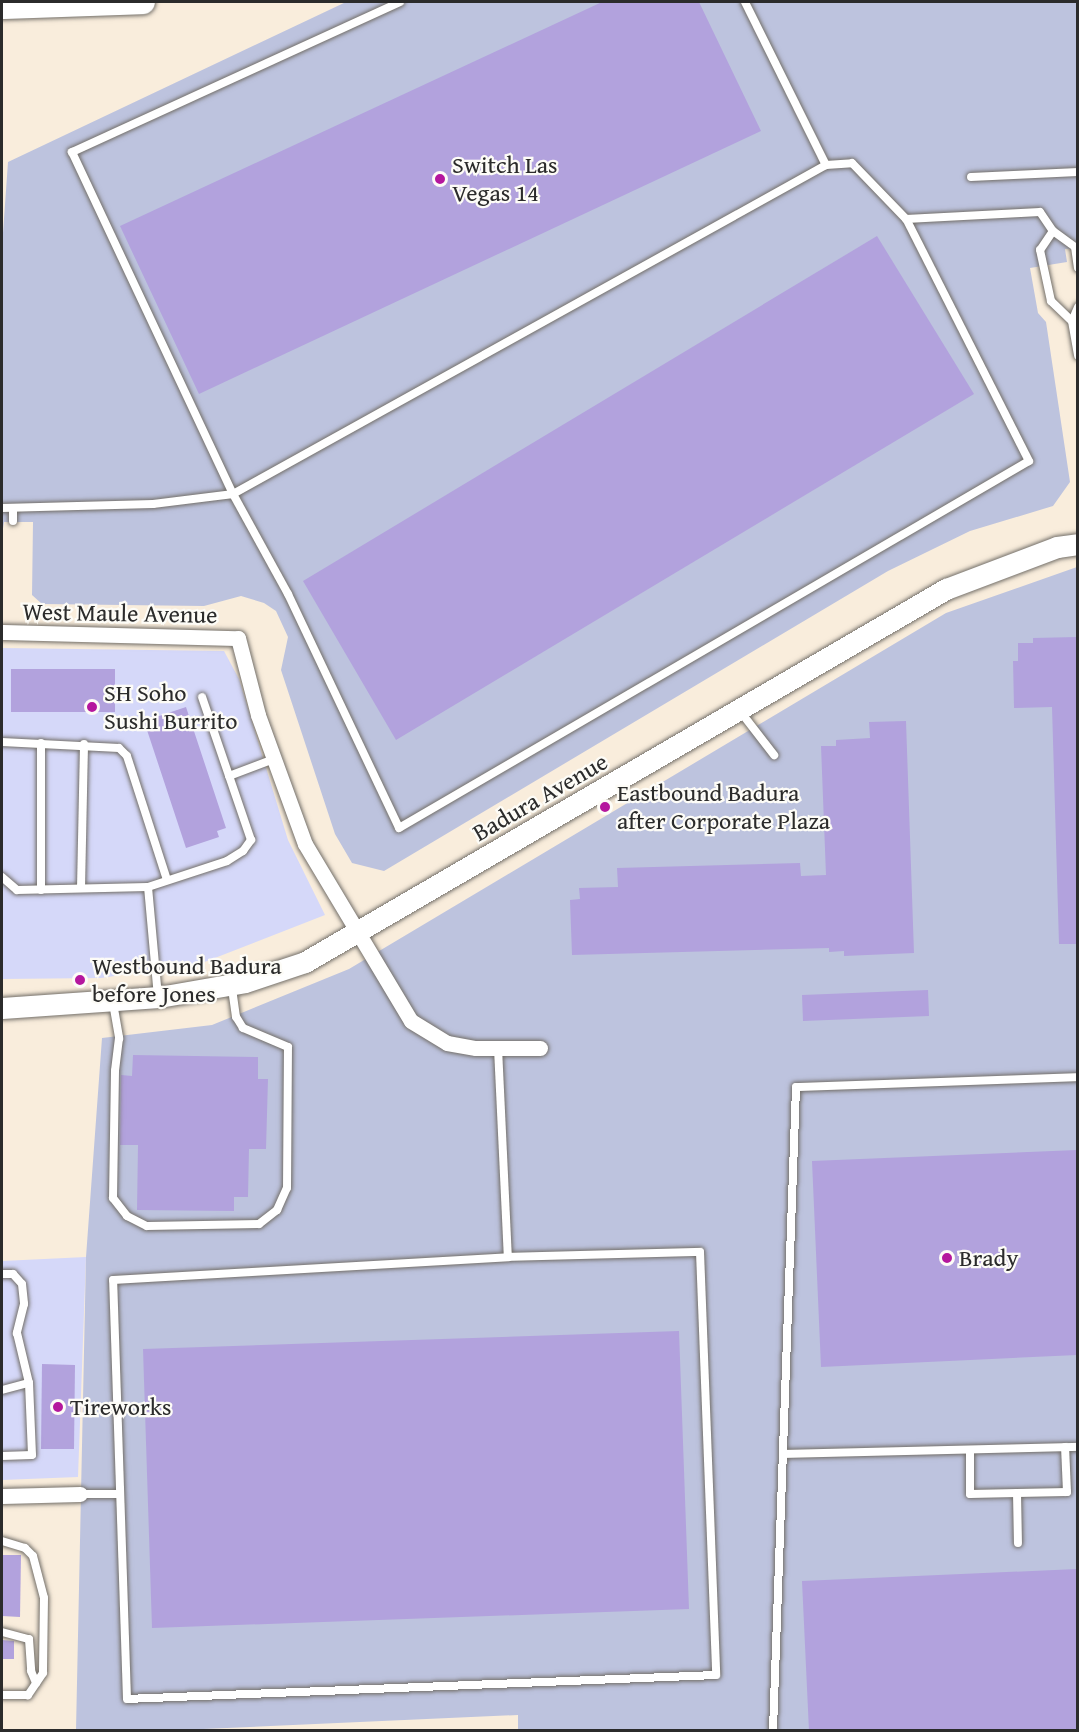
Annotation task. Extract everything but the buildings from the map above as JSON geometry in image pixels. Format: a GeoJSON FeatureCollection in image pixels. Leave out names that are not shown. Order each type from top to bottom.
{"type":"FeatureCollection","features":[{"type":"Feature","properties":{"kind":"main road"},"geometry":{"type":"LineString","coordinates":[[2,7],[143,2]]}},
{"type":"Feature","properties":{"kind":"main road"},"geometry":{"type":"LineString","coordinates":[[2,17],[28,7]]}},
{"type":"Feature","properties":{"kind":"main road","name":"Badura Avenue"},"geometry":{"type":"LineString","coordinates":[[2,1008],[159,997],[232,985],[305,962],[946,589],[1057,547],[1077,544]]}},
{"type":"Feature","properties":{"kind":"street","name":"West Maule Avenue"},"geometry":{"type":"LineString","coordinates":[[2,632],[238,639],[274,759]]}},
{"type":"Feature","properties":{"kind":"street"},"geometry":{"type":"LineString","coordinates":[[274,759],[304,844],[393,994],[423,1031],[447,1043],[498,1048],[540,1048]]}},
{"type":"Feature","properties":{"kind":"street"},"geometry":{"type":"LineString","coordinates":[[2,1496],[80,1494]]}},
{"type":"Feature","properties":{"kind":"lane"},"geometry":{"type":"LineString","coordinates":[[2,508],[153,504],[234,494],[826,165],[852,164],[906,219],[1029,461],[399,828],[288,594],[234,494],[72,152],[400,2]]}},
{"type":"Feature","properties":{"kind":"lane"},"geometry":{"type":"LineString","coordinates":[[746,2],[826,165]]}},
{"type":"Feature","properties":{"kind":"lane"},"geometry":{"type":"LineString","coordinates":[[971,177],[1077,172]]}},
{"type":"Feature","properties":{"kind":"lane"},"geometry":{"type":"LineString","coordinates":[[906,219],[1040,212],[1053,231],[1075,247],[1077,268]]}},
{"type":"Feature","properties":{"kind":"lane"},"geometry":{"type":"LineString","coordinates":[[1053,231],[1040,250],[1051,301],[1072,321]]}},
{"type":"Feature","properties":{"kind":"lane"},"geometry":{"type":"LineString","coordinates":[[1077,307],[1072,321],[1077,356]]}},
{"type":"Feature","properties":{"kind":"lane"},"geometry":{"type":"LineString","coordinates":[[13,508],[13,521]]}},
{"type":"Feature","properties":{"kind":"lane"},"geometry":{"type":"LineString","coordinates":[[2,877],[16,890],[148,887],[226,861],[251,840],[202,697]]}},
{"type":"Feature","properties":{"kind":"lane"},"geometry":{"type":"LineString","coordinates":[[740,710],[774,755]]}},
{"type":"Feature","properties":{"kind":"lane"},"geometry":{"type":"LineString","coordinates":[[2,742],[84,744],[119,748],[127,756],[167,880]]}},
{"type":"Feature","properties":{"kind":"lane"},"geometry":{"type":"LineString","coordinates":[[41,743],[41,890]]}},
{"type":"Feature","properties":{"kind":"lane"},"geometry":{"type":"LineString","coordinates":[[81,888],[84,744]]}},
{"type":"Feature","properties":{"kind":"lane"},"geometry":{"type":"LineString","coordinates":[[229,776],[274,759]]}},
{"type":"Feature","properties":{"kind":"lane"},"geometry":{"type":"LineString","coordinates":[[148,887],[159,997]]}},
{"type":"Feature","properties":{"kind":"lane"},"geometry":{"type":"LineString","coordinates":[[113,1002],[119,1038],[115,1071],[113,1198],[127,1216],[147,1226],[259,1224],[278,1210],[286,1188],[288,1047],[243,1028],[236,1017],[232,985]]}},
{"type":"Feature","properties":{"kind":"lane"},"geometry":{"type":"LineString","coordinates":[[498,1048],[508,1257]]}},
{"type":"Feature","properties":{"kind":"lane"},"geometry":{"type":"LineString","coordinates":[[773,1731],[786,1454],[796,1088],[1077,1077]]}},
{"type":"Feature","properties":{"kind":"lane"},"geometry":{"type":"LineString","coordinates":[[700,1252],[716,1675],[127,1699],[113,1280],[508,1257],[700,1252]]}},
{"type":"Feature","properties":{"kind":"lane"},"geometry":{"type":"LineString","coordinates":[[2,1274],[13,1274],[22,1284],[24,1304],[17,1333],[29,1383],[32,1455],[2,1456]]}},
{"type":"Feature","properties":{"kind":"lane"},"geometry":{"type":"LineString","coordinates":[[2,1390],[29,1383]]}},
{"type":"Feature","properties":{"kind":"lane"},"geometry":{"type":"LineString","coordinates":[[970,1450],[970,1494],[1066,1492],[1065,1447]]}},
{"type":"Feature","properties":{"kind":"lane"},"geometry":{"type":"LineString","coordinates":[[786,1454],[1077,1447]]}},
{"type":"Feature","properties":{"kind":"lane"},"geometry":{"type":"LineString","coordinates":[[1017,1493],[1018,1543]]}},
{"type":"Feature","properties":{"kind":"lane"},"geometry":{"type":"LineString","coordinates":[[80,1494],[120,1494]]}},
{"type":"Feature","properties":{"kind":"lane"},"geometry":{"type":"LineString","coordinates":[[2,1541],[25,1548],[36,1566],[44,1609],[43,1673],[28,1695],[2,1695]]}},
{"type":"Feature","properties":{"kind":"lane"},"geometry":{"type":"LineString","coordinates":[[2,1632],[29,1639],[31,1671],[36,1683]]}},
{"type":"Feature","properties":{"kind":"shaded area"},"geometry":{"type":"Polygon","coordinates":[[[346,2],[1077,2],[1077,248],[1065,249],[1067,262],[1030,268],[1038,313],[1046,322],[1070,482],[1053,506],[970,531],[888,571],[384,871],[352,863],[335,834],[281,670],[288,637],[276,611],[264,603],[241,596],[204,606],[42,604],[32,595],[33,522],[4,522],[2,535],[2,247],[8,162],[346,2]]]}},
{"type":"Feature","properties":{"kind":"shaded area"},"geometry":{"type":"Polygon","coordinates":[[[1077,567],[1077,1730],[518,1730],[518,1715],[180,1730],[76,1730],[86,1257],[102,1038],[212,1025],[349,969],[946,613],[1077,567]]]}},
{"type":"Feature","properties":{"kind":"shaded area"},"geometry":{"type":"Polygon","coordinates":[[[2,648],[224,651],[239,679],[288,840],[325,915],[202,963],[101,978],[2,979],[2,648]]]}},
{"type":"Feature","properties":{"kind":"shaded area"},"geometry":{"type":"Polygon","coordinates":[[[86,1257],[78,1477],[2,1480],[2,1261],[86,1257]]]}},
{"type":"Feature","properties":{"kind":"place","name":"Switch Las Vegas 14"},"geometry":{"type":"Point","coordinates":[440,179]}},
{"type":"Feature","properties":{"kind":"place","name":"SH Soho Sushi Burrito"},"geometry":{"type":"Point","coordinates":[92,707]}},
{"type":"Feature","properties":{"kind":"place","name":"Eastbound Badura after Corporate Plaza"},"geometry":{"type":"Point","coordinates":[605,807]}},
{"type":"Feature","properties":{"kind":"place","name":"Westbound Badura before Jones"},"geometry":{"type":"Point","coordinates":[80,980]}},
{"type":"Feature","properties":{"kind":"place","name":"Brady"},"geometry":{"type":"Point","coordinates":[947,1258]}},
{"type":"Feature","properties":{"kind":"place","name":"Tireworks"},"geometry":{"type":"Point","coordinates":[58,1407]}}]}
